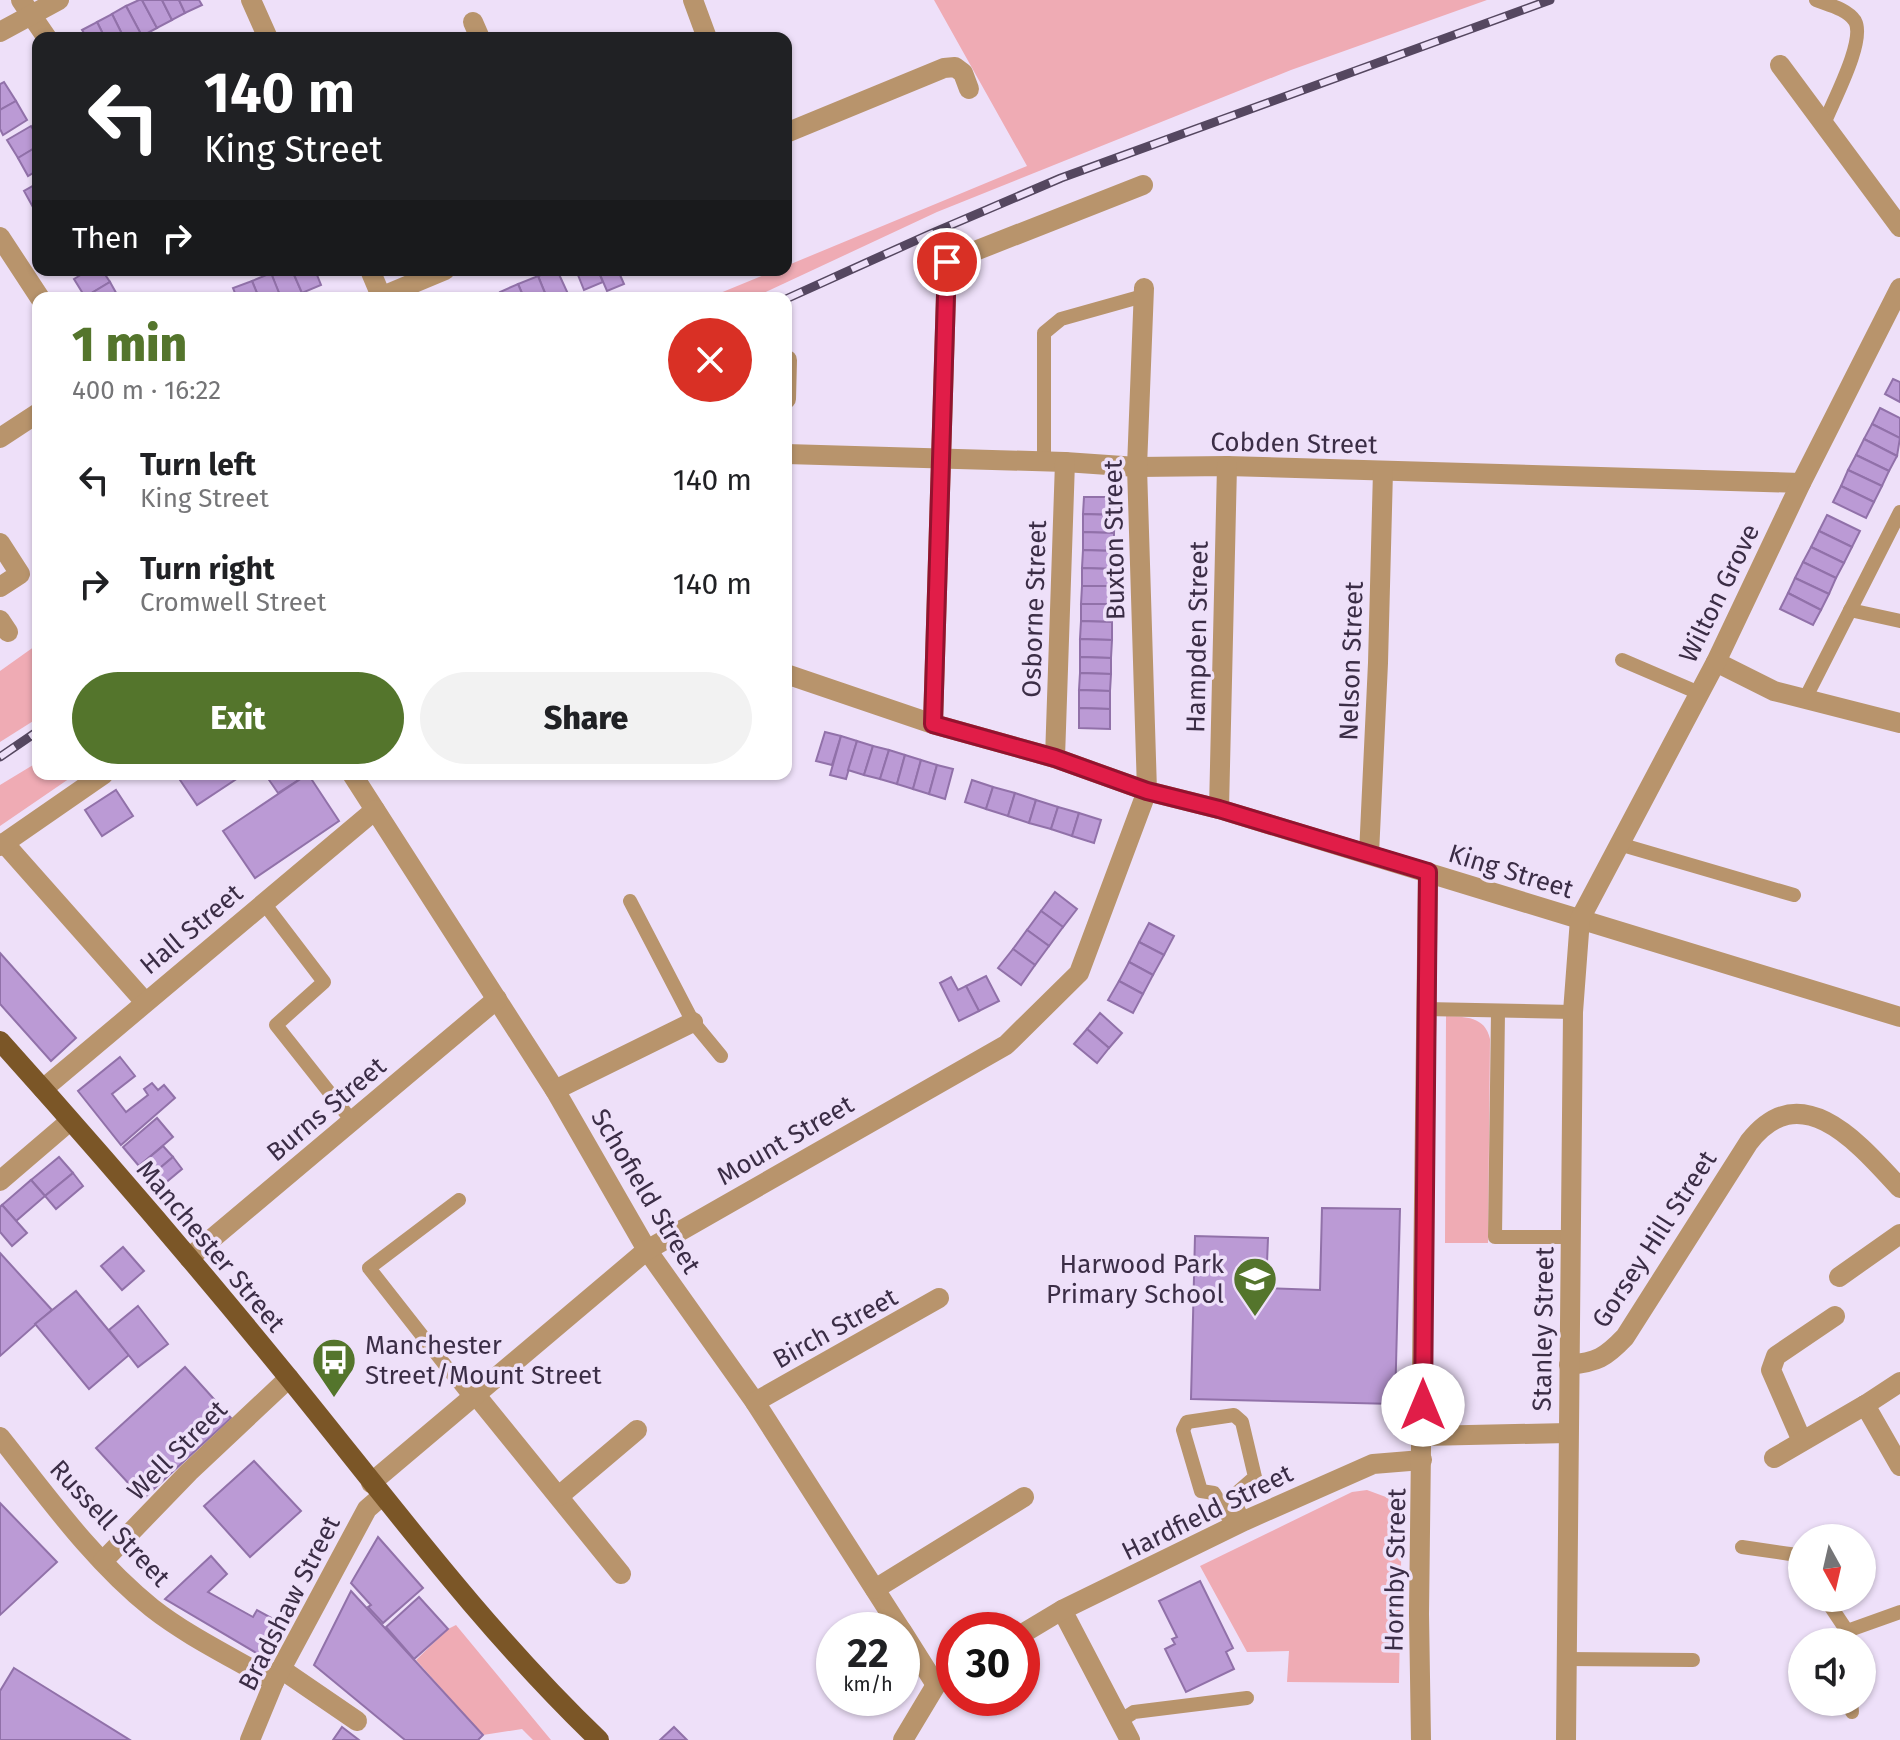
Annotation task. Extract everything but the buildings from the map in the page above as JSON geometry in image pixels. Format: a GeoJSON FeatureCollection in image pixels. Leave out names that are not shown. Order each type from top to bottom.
{"type":"FeatureCollection","features":[{"type":"Feature","properties":{"kind":"main road","name":"Manchester Street"},"geometry":{"type":"LineString","coordinates":[[0,1041],[189,1258],[377,1490],[553,1696],[599,1740]]}},
{"type":"Feature","properties":{"kind":"street"},"geometry":{"type":"LineString","coordinates":[[0,32],[26,8],[59,0]]}},
{"type":"Feature","properties":{"kind":"street"},"geometry":{"type":"LineString","coordinates":[[251,0],[265,32]]}},
{"type":"Feature","properties":{"kind":"street"},"geometry":{"type":"LineString","coordinates":[[693,0],[705,32]]}},
{"type":"Feature","properties":{"kind":"street"},"geometry":{"type":"LineString","coordinates":[[26,8],[43,32]]}},
{"type":"Feature","properties":{"kind":"street"},"geometry":{"type":"LineString","coordinates":[[1780,65],[1900,227]]}},
{"type":"Feature","properties":{"kind":"street"},"geometry":{"type":"LineString","coordinates":[[792,131],[944,68],[955,67],[963,73],[969,89]]}},
{"type":"Feature","properties":{"kind":"street"},"geometry":{"type":"LineString","coordinates":[[933,724],[947,262],[1143,185]]}},
{"type":"Feature","properties":{"kind":"street"},"geometry":{"type":"LineString","coordinates":[[0,237],[36,292]]}},
{"type":"Feature","properties":{"kind":"street"},"geometry":{"type":"LineString","coordinates":[[392,292],[431,276]]}},
{"type":"Feature","properties":{"kind":"street","name":"Wilton Grove"},"geometry":{"type":"LineString","coordinates":[[1580,919],[1716,662],[1801,483],[1900,288]]}},
{"type":"Feature","properties":{"kind":"street","name":"Buxton Street"},"geometry":{"type":"LineString","coordinates":[[1143,292],[1137,467],[1147,791]]}},
{"type":"Feature","properties":{"kind":"street"},"geometry":{"type":"LineString","coordinates":[[0,438],[32,417]]}},
{"type":"Feature","properties":{"kind":"street","name":"Cobden Street"},"geometry":{"type":"LineString","coordinates":[[792,454],[1055,461],[1137,467],[1227,466],[1801,483]]}},
{"type":"Feature","properties":{"kind":"street","name":"Osborne Street"},"geometry":{"type":"LineString","coordinates":[[1055,461],[1055,758]]}},
{"type":"Feature","properties":{"kind":"street","name":"Hampden Street"},"geometry":{"type":"LineString","coordinates":[[1219,809],[1227,466]]}},
{"type":"Feature","properties":{"kind":"street","name":"Nelson Street"},"geometry":{"type":"LineString","coordinates":[[1369,854],[1383,471]]}},
{"type":"Feature","properties":{"kind":"street"},"geometry":{"type":"LineString","coordinates":[[0,543],[20,574],[0,587]]}},
{"type":"Feature","properties":{"kind":"street"},"geometry":{"type":"LineString","coordinates":[[1716,662],[1774,691],[1900,723]]}},
{"type":"Feature","properties":{"kind":"street","name":"King Street"},"geometry":{"type":"LineString","coordinates":[[792,676],[933,724],[1055,758],[1147,791],[1369,854],[1900,1017]]}},
{"type":"Feature","properties":{"kind":"street"},"geometry":{"type":"LineString","coordinates":[[95,780],[2,845],[145,1002]]}},
{"type":"Feature","properties":{"kind":"street","name":"Schofield Street"},"geometry":{"type":"LineString","coordinates":[[356,780],[555,1090],[647,1250],[755,1402],[890,1612]]}},
{"type":"Feature","properties":{"kind":"street","name":"Mount Street"},"geometry":{"type":"LineString","coordinates":[[377,1490],[473,1396],[647,1250],[1006,1045],[1079,973],[1147,791]]}},
{"type":"Feature","properties":{"kind":"street","name":"Hall Street"},"geometry":{"type":"LineString","coordinates":[[43,1089],[375,810]]}},
{"type":"Feature","properties":{"kind":"street","name":"Hornby Street"},"geometry":{"type":"LineString","coordinates":[[1421,1740],[1419,1614],[1428,872]]}},
{"type":"Feature","properties":{"kind":"street","name":"Stanley Street"},"geometry":{"type":"LineString","coordinates":[[1566,1740],[1573,1012],[1580,919]]}},
{"type":"Feature","properties":{"kind":"street","name":"Burns Street"},"geometry":{"type":"LineString","coordinates":[[189,1258],[497,999]]}},
{"type":"Feature","properties":{"kind":"street"},"geometry":{"type":"LineString","coordinates":[[555,1090],[693,1022]]}},
{"type":"Feature","properties":{"kind":"street","name":"Gorsey Hill Street"},"geometry":{"type":"LineString","coordinates":[[1569,1365],[1597,1361],[1625,1337],[1749,1142],[1769,1121],[1800,1116],[1831,1122],[1857,1142],[1900,1188]]}},
{"type":"Feature","properties":{"kind":"street"},"geometry":{"type":"LineString","coordinates":[[3,1172],[70,1121]]}},
{"type":"Feature","properties":{"kind":"street"},"geometry":{"type":"LineString","coordinates":[[1839,1277],[1900,1234]]}},
{"type":"Feature","properties":{"kind":"street","name":"Birch Street"},"geometry":{"type":"LineString","coordinates":[[755,1402],[939,1298]]}},
{"type":"Feature","properties":{"kind":"street"},"geometry":{"type":"LineString","coordinates":[[1802,1441],[1771,1370],[1776,1356],[1835,1316]]}},
{"type":"Feature","properties":{"kind":"street","name":"Well Street"},"geometry":{"type":"LineString","coordinates":[[103,1561],[189,1472],[289,1378]]}},
{"type":"Feature","properties":{"kind":"street"},"geometry":{"type":"LineString","coordinates":[[1774,1458],[1900,1382]]}},
{"type":"Feature","properties":{"kind":"street"},"geometry":{"type":"LineString","coordinates":[[473,1396],[621,1574]]}},
{"type":"Feature","properties":{"kind":"street"},"geometry":{"type":"LineString","coordinates":[[1865,1405],[1900,1466]]}},
{"type":"Feature","properties":{"kind":"street"},"geometry":{"type":"LineString","coordinates":[[559,1496],[637,1430]]}},
{"type":"Feature","properties":{"kind":"street"},"geometry":{"type":"LineString","coordinates":[[1423,1436],[1568,1433]]}},
{"type":"Feature","properties":{"kind":"street","name":"Russell Street"},"geometry":{"type":"LineString","coordinates":[[0,1437],[103,1561],[154,1609],[357,1721]]}},
{"type":"Feature","properties":{"kind":"street","name":"Hardfield Street"},"geometry":{"type":"LineString","coordinates":[[1040,1623],[1239,1524],[1373,1464],[1422,1460]]}},
{"type":"Feature","properties":{"kind":"street","name":"Bradshaw Street"},"geometry":{"type":"LineString","coordinates":[[250,1740],[278,1676],[377,1490]]}},
{"type":"Feature","properties":{"kind":"street"},"geometry":{"type":"LineString","coordinates":[[875,1589],[1024,1497]]}},
{"type":"Feature","properties":{"kind":"street"},"geometry":{"type":"LineString","coordinates":[[1062,1610],[1130,1740]]}},
{"type":"Feature","properties":{"kind":"street","name":"Schofield Street"},"geometry":{"type":"LineString","coordinates":[[920,1652],[936,1670]]}},
{"type":"Feature","properties":{"kind":"street"},"geometry":{"type":"LineString","coordinates":[[903,1740],[936,1693]]}},
{"type":"Feature","properties":{"kind":"lane"},"geometry":{"type":"LineString","coordinates":[[1816,0],[1847,13],[1857,24],[1857,40],[1824,124]]}},
{"type":"Feature","properties":{"kind":"lane"},"geometry":{"type":"LineString","coordinates":[[1055,461],[1044,333],[1061,319],[1143,292]]}},
{"type":"Feature","properties":{"kind":"lane"},"geometry":{"type":"LineString","coordinates":[[1805,699],[1900,512]]}},
{"type":"Feature","properties":{"kind":"lane"},"geometry":{"type":"LineString","coordinates":[[1850,610],[1900,621]]}},
{"type":"Feature","properties":{"kind":"lane"},"geometry":{"type":"LineString","coordinates":[[1622,660],[1699,693]]}},
{"type":"Feature","properties":{"kind":"lane"},"geometry":{"type":"LineString","coordinates":[[1619,844],[1794,895]]}},
{"type":"Feature","properties":{"kind":"lane"},"geometry":{"type":"LineString","coordinates":[[630,901],[693,1022],[721,1056]]}},
{"type":"Feature","properties":{"kind":"lane"},"geometry":{"type":"LineString","coordinates":[[263,902],[324,982],[276,1025],[352,1121]]}},
{"type":"Feature","properties":{"kind":"lane"},"geometry":{"type":"LineString","coordinates":[[1425,1009],[1573,1012]]}},
{"type":"Feature","properties":{"kind":"lane"},"geometry":{"type":"LineString","coordinates":[[1498,1012],[1495,1237],[1570,1237]]}},
{"type":"Feature","properties":{"kind":"lane"},"geometry":{"type":"LineString","coordinates":[[459,1200],[369,1268],[473,1396]]}},
{"type":"Feature","properties":{"kind":"lane"},"geometry":{"type":"LineString","coordinates":[[1234,1415],[1242,1422],[1255,1477],[1232,1497],[1239,1524],[1214,1493],[1201,1491],[1183,1430],[1187,1422],[1234,1415]]}},
{"type":"Feature","properties":{"kind":"lane"},"geometry":{"type":"LineString","coordinates":[[1742,1547],[1788,1554]]}},
{"type":"Feature","properties":{"kind":"lane"},"geometry":{"type":"LineString","coordinates":[[1866,1628],[1900,1612]]}},
{"type":"Feature","properties":{"kind":"lane"},"geometry":{"type":"LineString","coordinates":[[1566,1659],[1693,1660]]}},
{"type":"Feature","properties":{"kind":"lane"},"geometry":{"type":"LineString","coordinates":[[1120,1721],[1134,1712],[1247,1698]]}},
{"type":"Feature","properties":{"kind":"shaded area"},"geometry":{"type":"Polygon","coordinates":[[[934,0],[1487,0],[1291,70],[937,212],[766,292],[723,292],[761,276],[792,276],[792,264],[1027,166],[934,0]]]}},
{"type":"Feature","properties":{"kind":"shaded area"},"geometry":{"type":"Polygon","coordinates":[[[32,648],[32,722],[0,742],[0,671],[32,648]]]}},
{"type":"Feature","properties":{"kind":"shaded area"},"geometry":{"type":"Polygon","coordinates":[[[32,766],[32,780],[67,780],[0,826],[0,785],[32,766]]]}},
{"type":"Feature","properties":{"kind":"shaded area"},"geometry":{"type":"Polygon","coordinates":[[[1446,1016],[1479,1022],[1490,1039],[1488,1243],[1445,1243],[1446,1016]]]}},
{"type":"Feature","properties":{"kind":"shaded area"},"geometry":{"type":"Polygon","coordinates":[[[1367,1490],[1394,1500],[1402,1512],[1399,1683],[1287,1682],[1289,1651],[1247,1652],[1200,1566],[1352,1492],[1367,1490]]]}},
{"type":"Feature","properties":{"kind":"shaded area"},"geometry":{"type":"Polygon","coordinates":[[[456,1625],[551,1740],[533,1740],[522,1729],[483,1735],[416,1660],[456,1625]]]}},
{"type":"Feature","properties":{"kind":"railway"},"geometry":{"type":"LineString","coordinates":[[792,296],[1061,178],[1550,0]]}},
{"type":"Feature","properties":{"kind":"railway"},"geometry":{"type":"LineString","coordinates":[[0,757],[32,735]]}},
{"type":"Feature","properties":{"kind":"place","name":"Harwood Park Primary School"},"geometry":{"type":"Point","coordinates":[1255,1318]}},
{"type":"Feature","properties":{"kind":"place","name":"Manchester Street/Mount Street"},"geometry":{"type":"Point","coordinates":[334,1399]}},
{"type":"Feature","properties":{"kind":"route"},"geometry":{"type":"LineString","coordinates":[[947,262],[933,724],[1055,758],[1147,791],[1219,809],[1428,872],[1423,1405]]}}]}
